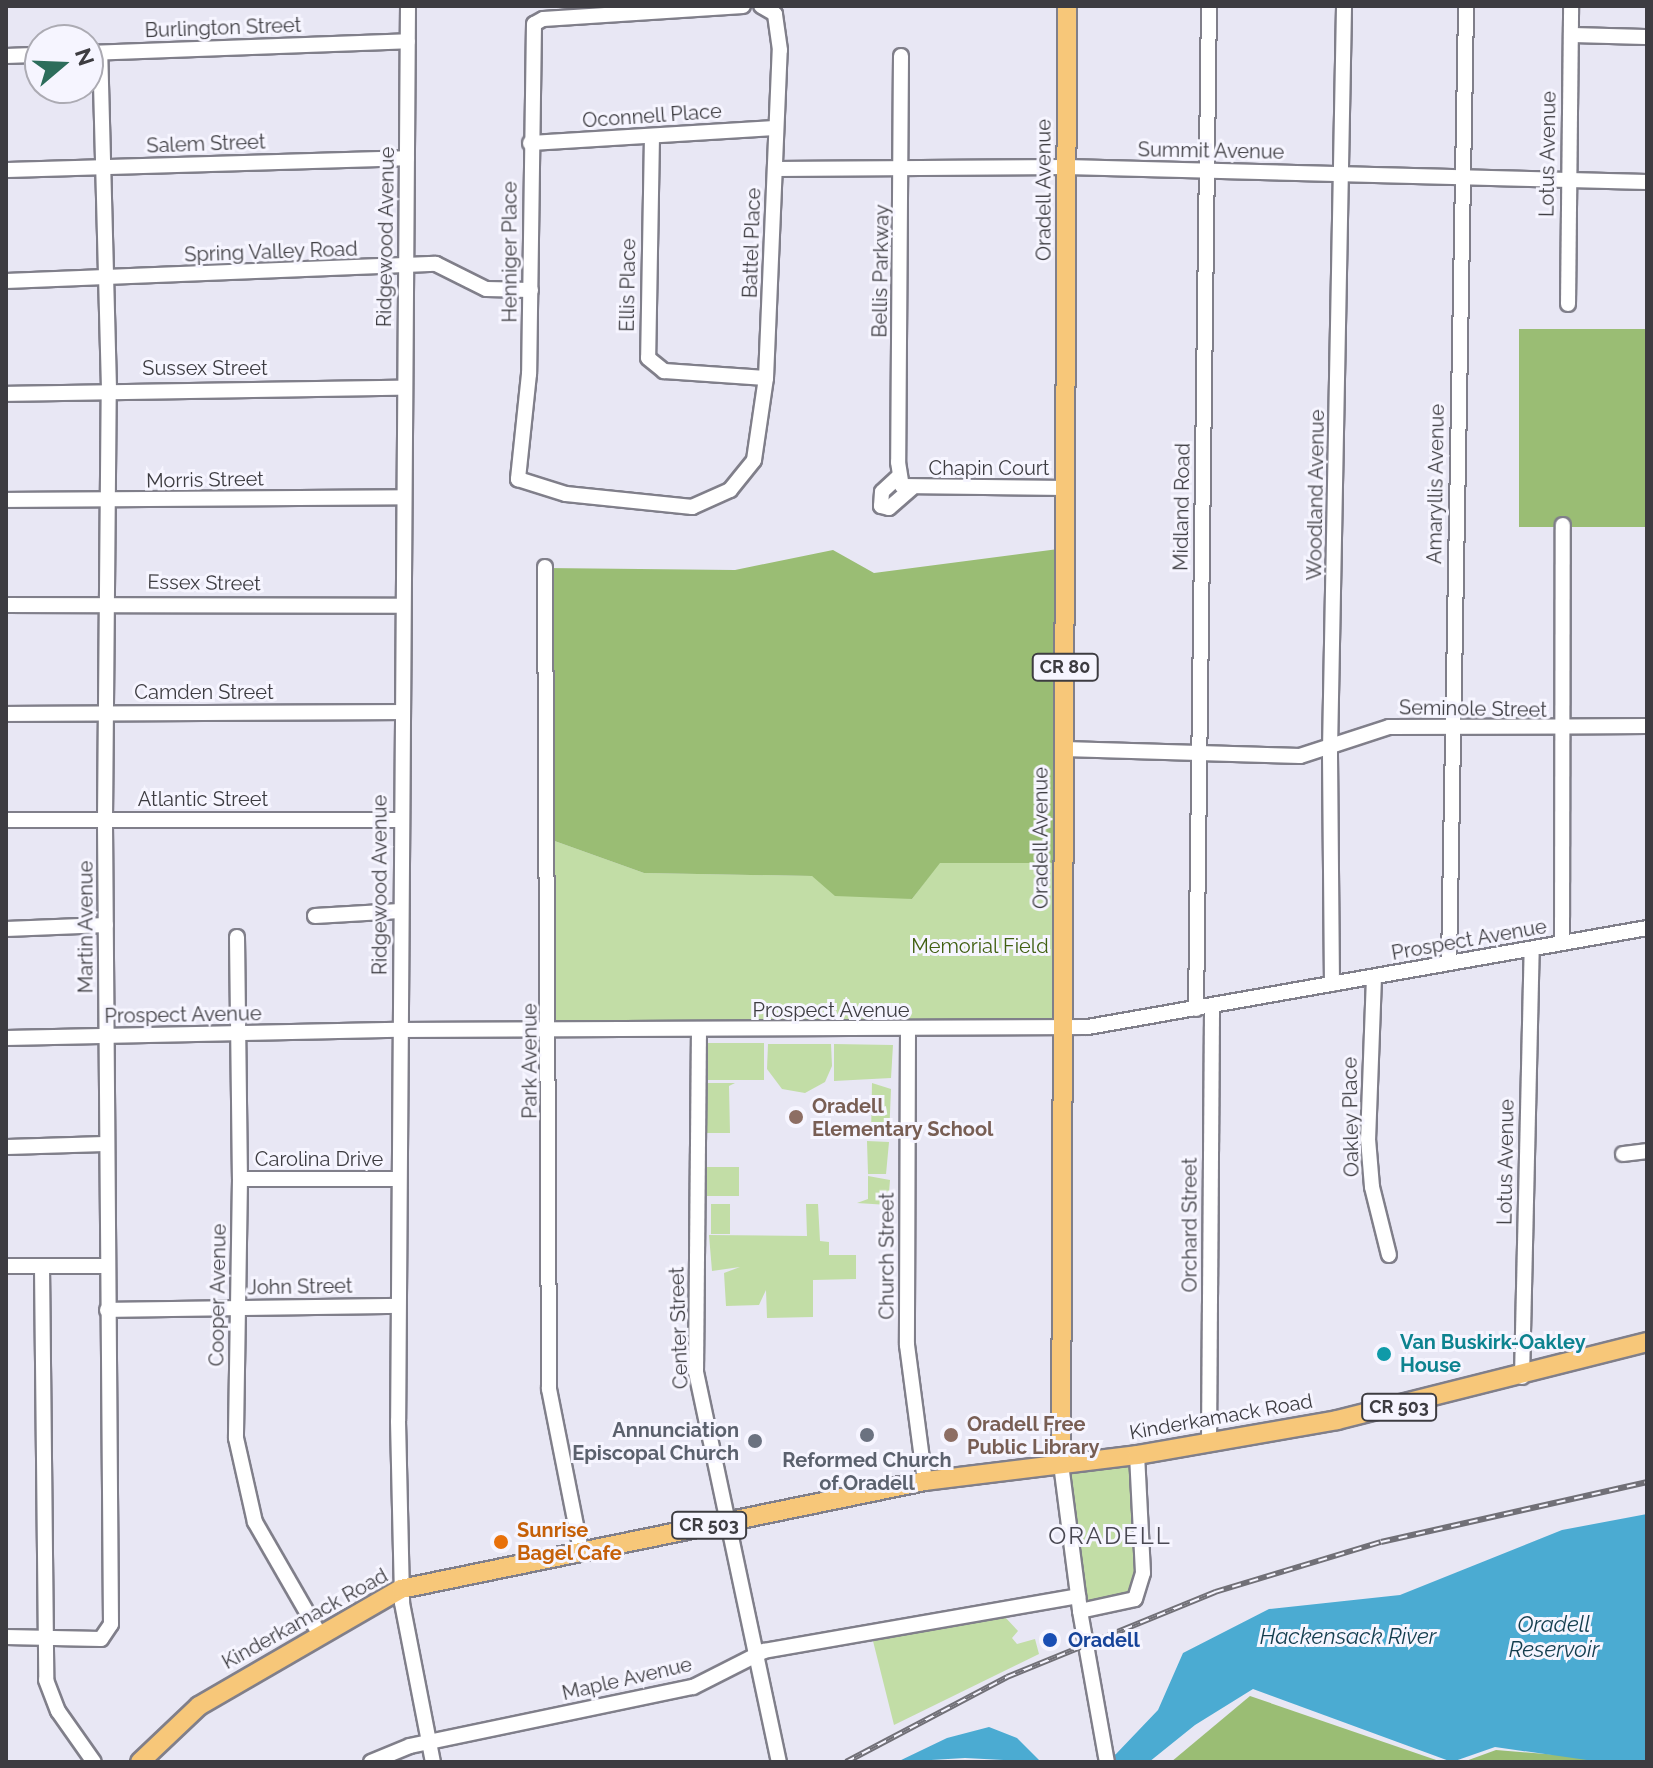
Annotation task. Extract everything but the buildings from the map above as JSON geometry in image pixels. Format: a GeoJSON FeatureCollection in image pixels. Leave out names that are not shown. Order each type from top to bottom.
{"type":"FeatureCollection","features":[{"type":"Feature","properties":{"kind":"main road","name":"Oradell Avenue"},"geometry":{"type":"LineString","coordinates":[[1061,1464],[1067,6]]}},
{"type":"Feature","properties":{"kind":"main road","name":"Kinderkamack Road"},"geometry":{"type":"LineString","coordinates":[[140,1762],[186,1715],[401,1589],[925,1481],[1209,1443],[1522,1377],[1647,1342]]}},
{"type":"Feature","properties":{"kind":"street","name":"Ridgewood Avenue"},"geometry":{"type":"LineString","coordinates":[[408,6],[398,1030],[401,1589],[433,1762]]}},
{"type":"Feature","properties":{"kind":"street","name":"Henniger Place"},"geometry":{"type":"LineString","coordinates":[[743,6],[543,19],[534,24],[528,387],[518,479],[566,494],[692,507],[718,498],[747,472]]}},
{"type":"Feature","properties":{"kind":"street","name":"Battel Place"},"geometry":{"type":"LineString","coordinates":[[747,472],[761,437],[766,378],[780,50],[775,14],[761,6]]}},
{"type":"Feature","properties":{"kind":"street","name":"Midland Road"},"geometry":{"type":"LineString","coordinates":[[1196,1009],[1209,6]]}},
{"type":"Feature","properties":{"kind":"street","name":"Woodland Avenue"},"geometry":{"type":"LineString","coordinates":[[1332,984],[1330,750],[1344,6]]}},
{"type":"Feature","properties":{"kind":"street","name":"Amaryllis Avenue"},"geometry":{"type":"LineString","coordinates":[[1449,963],[1466,6]]}},
{"type":"Feature","properties":{"kind":"street","name":"Lotus Avenue"},"geometry":{"type":"LineString","coordinates":[[1568,304],[1571,6]]}},
{"type":"Feature","properties":{"kind":"street"},"geometry":{"type":"LineString","coordinates":[[1571,35],[1647,37]]}},
{"type":"Feature","properties":{"kind":"street","name":"Burlington Street"},"geometry":{"type":"LineString","coordinates":[[104,53],[408,41]]}},
{"type":"Feature","properties":{"kind":"street","name":"Bellis Parkway"},"geometry":{"type":"LineString","coordinates":[[901,56],[904,483]]}},
{"type":"Feature","properties":{"kind":"street","name":"Martin Avenue"},"geometry":{"type":"LineString","coordinates":[[44,1637],[101,1639],[111,1624],[105,819],[109,389],[105,167],[99,104]]}},
{"type":"Feature","properties":{"kind":"street","name":"Oconnell Place"},"geometry":{"type":"LineString","coordinates":[[530,143],[776,128]]}},
{"type":"Feature","properties":{"kind":"street","name":"Ellis Place"},"geometry":{"type":"LineString","coordinates":[[652,136],[648,358],[664,371],[766,378]]}},
{"type":"Feature","properties":{"kind":"street","name":"Salem Street"},"geometry":{"type":"LineString","coordinates":[[6,170],[407,158]]}},
{"type":"Feature","properties":{"kind":"street","name":"Summit Avenue"},"geometry":{"type":"LineString","coordinates":[[775,169],[1066,167],[1207,172],[1463,173],[1647,182]]}},
{"type":"Feature","properties":{"kind":"street","name":"Spring Valley Road"},"geometry":{"type":"LineString","coordinates":[[6,281],[436,264],[486,289],[531,290]]}},
{"type":"Feature","properties":{"kind":"street","name":"Sussex Street"},"geometry":{"type":"LineString","coordinates":[[6,394],[109,389],[405,388]]}},
{"type":"Feature","properties":{"kind":"street","name":"Chapin Court"},"geometry":{"type":"LineString","coordinates":[[904,483],[1066,488]]}},
{"type":"Feature","properties":{"kind":"street","name":"Morris Street"},"geometry":{"type":"LineString","coordinates":[[6,500],[404,497]]}},
{"type":"Feature","properties":{"kind":"street"},"geometry":{"type":"LineString","coordinates":[[1562,943],[1560,730],[1563,525]]}},
{"type":"Feature","properties":{"kind":"street","name":"Park Avenue"},"geometry":{"type":"LineString","coordinates":[[545,567],[550,1030],[549,1389],[581,1551]]}},
{"type":"Feature","properties":{"kind":"street","name":"Essex Street"},"geometry":{"type":"LineString","coordinates":[[6,605],[108,602],[401,606]]}},
{"type":"Feature","properties":{"kind":"street","name":"Camden Street"},"geometry":{"type":"LineString","coordinates":[[6,714],[401,712]]}},
{"type":"Feature","properties":{"kind":"street","name":"Seminole Street"},"geometry":{"type":"LineString","coordinates":[[1064,749],[1300,756],[1330,750],[1389,727],[1560,730],[1647,726]]}},
{"type":"Feature","properties":{"kind":"street","name":"Atlantic Street"},"geometry":{"type":"LineString","coordinates":[[6,820],[400,820]]}},
{"type":"Feature","properties":{"kind":"street"},"geometry":{"type":"LineString","coordinates":[[315,916],[400,911]]}},
{"type":"Feature","properties":{"kind":"street"},"geometry":{"type":"LineString","coordinates":[[6,929],[106,925]]}},
{"type":"Feature","properties":{"kind":"street","name":"Prospect Avenue"},"geometry":{"type":"LineString","coordinates":[[6,1038],[398,1030],[1063,1027],[1196,1009],[1647,928]]}},
{"type":"Feature","properties":{"kind":"street","name":"Cooper Avenue"},"geometry":{"type":"LineString","coordinates":[[237,937],[240,1179],[236,1438],[248,1501],[320,1635]]}},
{"type":"Feature","properties":{"kind":"street","name":"Lotus Avenue"},"geometry":{"type":"LineString","coordinates":[[1522,1377],[1532,949]]}},
{"type":"Feature","properties":{"kind":"street","name":"Oakley Place"},"geometry":{"type":"LineString","coordinates":[[1374,977],[1368,1139],[1372,1187],[1389,1255]]}},
{"type":"Feature","properties":{"kind":"street","name":"Orchard Street"},"geometry":{"type":"LineString","coordinates":[[1209,1443],[1212,1006]]}},
{"type":"Feature","properties":{"kind":"street","name":"Center Street"},"geometry":{"type":"LineString","coordinates":[[699,1029],[696,1372],[779,1762]]}},
{"type":"Feature","properties":{"kind":"street","name":"Church Street"},"geometry":{"type":"LineString","coordinates":[[908,1030],[907,1336],[925,1481]]}},
{"type":"Feature","properties":{"kind":"street"},"geometry":{"type":"LineString","coordinates":[[6,1147],[106,1144]]}},
{"type":"Feature","properties":{"kind":"street"},"geometry":{"type":"LineString","coordinates":[[1623,1154],[1647,1151]]}},
{"type":"Feature","properties":{"kind":"street","name":"Carolina Drive"},"geometry":{"type":"LineString","coordinates":[[240,1179],[398,1179]]}},
{"type":"Feature","properties":{"kind":"street"},"geometry":{"type":"LineString","coordinates":[[6,1266],[107,1266]]}},
{"type":"Feature","properties":{"kind":"street"},"geometry":{"type":"LineString","coordinates":[[42,1267],[44,1637],[50,1695],[94,1762]]}},
{"type":"Feature","properties":{"kind":"street","name":"John Street"},"geometry":{"type":"LineString","coordinates":[[107,1310],[398,1306]]}},
{"type":"Feature","properties":{"kind":"street","name":"Maple Avenue"},"geometry":{"type":"LineString","coordinates":[[371,1762],[429,1743],[693,1687],[756,1654],[868,1630],[1135,1599],[1143,1573],[1137,1455]]}},
{"type":"Feature","properties":{"kind":"street","name":"Oradell Avenue"},"geometry":{"type":"LineString","coordinates":[[1061,1464],[1079,1604],[1106,1758]]}},
{"type":"Feature","properties":{"kind":"street"},"geometry":{"type":"LineString","coordinates":[[6,1637],[44,1637]]}},
{"type":"Feature","properties":{"kind":"green space"},"geometry":{"type":"Polygon","coordinates":[[[1519,329],[1647,329],[1647,527],[1519,527],[1519,329]]]}},
{"type":"Feature","properties":{"kind":"green space"},"geometry":{"type":"Polygon","coordinates":[[[1066,548],[1063,863],[940,863],[912,899],[835,896],[812,876],[644,873],[549,839],[545,568],[735,570],[833,550],[874,573],[1066,548]]]}},
{"type":"Feature","properties":{"kind":"green space","name":"Memorial Field"},"geometry":{"type":"Polygon","coordinates":[[[549,839],[644,873],[812,876],[912,899],[939,863],[1063,863],[1063,1027],[550,1030],[549,839]]]}},
{"type":"Feature","properties":{"kind":"green space"},"geometry":{"type":"Polygon","coordinates":[[[708,1043],[764,1043],[764,1080],[708,1080],[708,1043]]]}},
{"type":"Feature","properties":{"kind":"green space"},"geometry":{"type":"Polygon","coordinates":[[[768,1044],[831,1044],[832,1066],[825,1082],[805,1093],[782,1089],[767,1069],[768,1044]]]}},
{"type":"Feature","properties":{"kind":"green space"},"geometry":{"type":"Polygon","coordinates":[[[834,1044],[893,1045],[891,1078],[834,1081],[834,1044]]]}},
{"type":"Feature","properties":{"kind":"green space"},"geometry":{"type":"Polygon","coordinates":[[[706,1083],[735,1083],[729,1086],[730,1133],[706,1133],[706,1083]]]}},
{"type":"Feature","properties":{"kind":"green space"},"geometry":{"type":"Polygon","coordinates":[[[872,1083],[891,1089],[889,1137],[871,1136],[872,1083]]]}},
{"type":"Feature","properties":{"kind":"green space"},"geometry":{"type":"Polygon","coordinates":[[[867,1141],[889,1142],[886,1174],[868,1174],[867,1141]]]}},
{"type":"Feature","properties":{"kind":"green space"},"geometry":{"type":"Polygon","coordinates":[[[707,1167],[739,1167],[739,1196],[707,1196],[707,1167]]]}},
{"type":"Feature","properties":{"kind":"green space"},"geometry":{"type":"Polygon","coordinates":[[[868,1176],[890,1180],[888,1205],[857,1203],[868,1199],[868,1176]]]}},
{"type":"Feature","properties":{"kind":"green space"},"geometry":{"type":"Polygon","coordinates":[[[711,1204],[730,1204],[730,1234],[711,1234],[711,1204]]]}},
{"type":"Feature","properties":{"kind":"green space"},"geometry":{"type":"Polygon","coordinates":[[[806,1204],[818,1204],[820,1241],[829,1242],[829,1255],[856,1255],[856,1279],[813,1280],[813,1317],[767,1318],[766,1290],[759,1305],[726,1306],[724,1273],[740,1267],[712,1271],[709,1235],[807,1236],[806,1204]]]}},
{"type":"Feature","properties":{"kind":"green space"},"geometry":{"type":"Polygon","coordinates":[[[1137,1455],[1143,1573],[1135,1599],[1080,1611],[1061,1464],[1137,1455]]]}},
{"type":"Feature","properties":{"kind":"green space"},"geometry":{"type":"Polygon","coordinates":[[[1005,1617],[1018,1631],[1012,1638],[1017,1644],[1035,1639],[1039,1654],[894,1725],[873,1641],[1005,1617]]]}},
{"type":"Feature","properties":{"kind":"green space"},"geometry":{"type":"Polygon","coordinates":[[[1250,1696],[1442,1762],[1171,1762],[1250,1696]]]}},
{"type":"Feature","properties":{"kind":"green space"},"geometry":{"type":"Polygon","coordinates":[[[1496,1750],[1597,1758],[1601,1762],[1463,1762],[1496,1750]]]}},
{"type":"Feature","properties":{"kind":"water"},"geometry":{"type":"Polygon","coordinates":[[[1647,1514],[1647,1762],[1601,1762],[1495,1747],[1452,1762],[1253,1689],[1195,1725],[1149,1762],[1099,1762],[1116,1754],[1158,1710],[1183,1653],[1269,1609],[1400,1595],[1562,1530],[1647,1514]]]}},
{"type":"Feature","properties":{"kind":"water"},"geometry":{"type":"Polygon","coordinates":[[[989,1727],[1017,1738],[1041,1762],[965,1758],[897,1762],[947,1738],[989,1727]]]}},
{"type":"Feature","properties":{"kind":"railway"},"geometry":{"type":"LineString","coordinates":[[846,1762],[1007,1677],[1215,1592],[1381,1542],[1647,1482]]}},
{"type":"Feature","properties":{"kind":"place","name":"Oradell Elementary School"},"geometry":{"type":"Point","coordinates":[796,1117]}},
{"type":"Feature","properties":{"kind":"place","name":"Van Buskirk-Oakley House"},"geometry":{"type":"Point","coordinates":[1384,1354]}},
{"type":"Feature","properties":{"kind":"place","name":"Reformed Church of Oradell"},"geometry":{"type":"Point","coordinates":[867,1435]}},
{"type":"Feature","properties":{"kind":"place","name":"Oradell Free Public Library"},"geometry":{"type":"Point","coordinates":[951,1435]}},
{"type":"Feature","properties":{"kind":"place","name":"Annunciation Episcopal Church"},"geometry":{"type":"Point","coordinates":[755,1441]}},
{"type":"Feature","properties":{"kind":"place","name":"Sunrise Bagel Cafe"},"geometry":{"type":"Point","coordinates":[501,1542]}},
{"type":"Feature","properties":{"kind":"place","name":"Oradell"},"geometry":{"type":"Point","coordinates":[1050,1640]}},
{"type":"Feature","properties":{"kind":"district","name":"ORADELL"},"geometry":{"type":"Point","coordinates":[1110,1536]}},
{"type":"Feature","properties":{"kind":"water label","name":"Oradell Reservoir"},"geometry":{"type":"Point","coordinates":[1554,1636]}},
{"type":"Feature","properties":{"kind":"water label","name":"Hackensack River"},"geometry":{"type":"Point","coordinates":[1348,1637]}}]}
